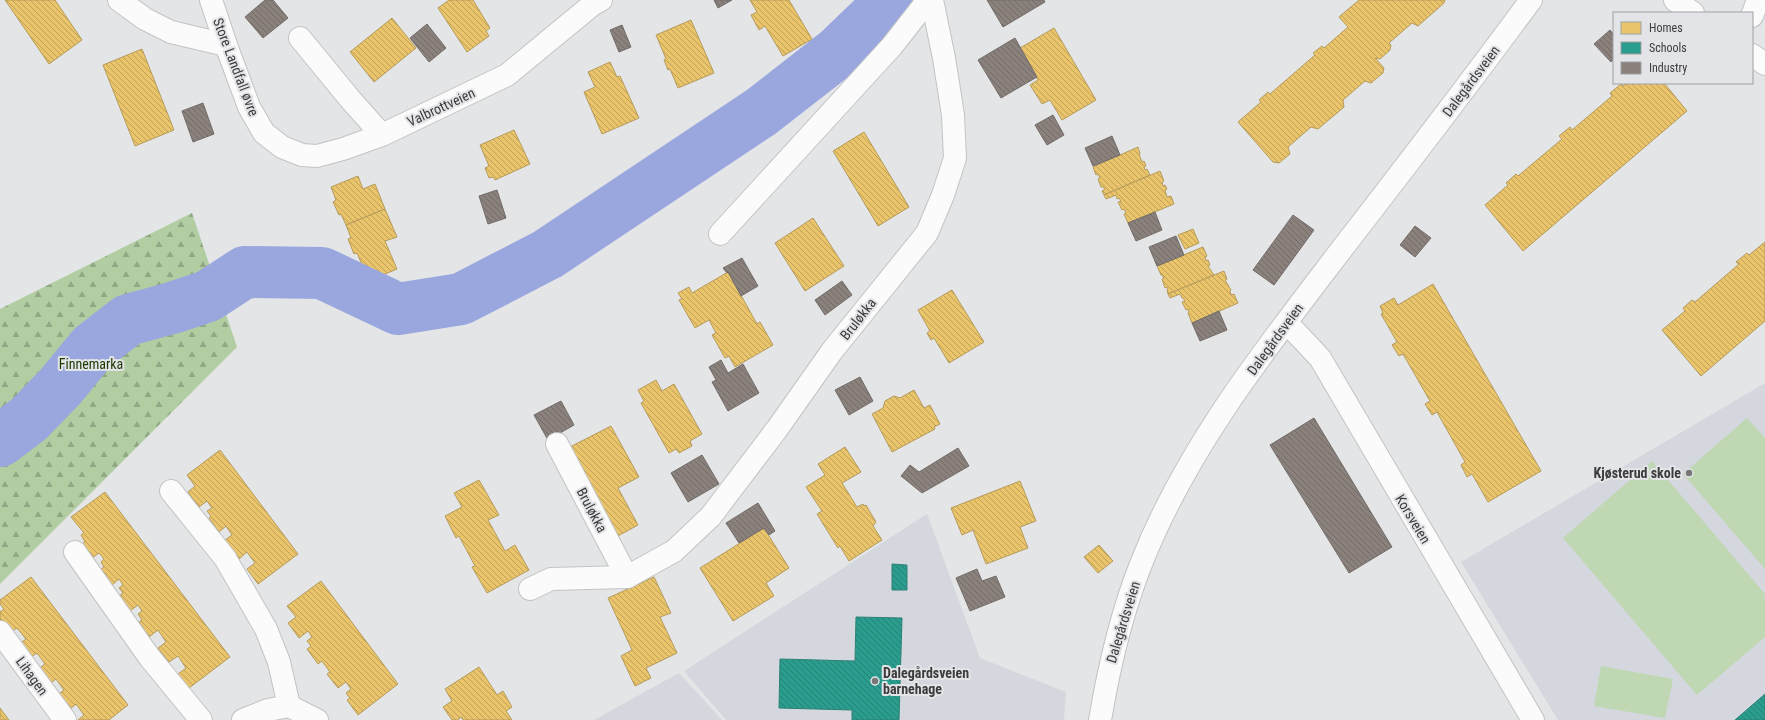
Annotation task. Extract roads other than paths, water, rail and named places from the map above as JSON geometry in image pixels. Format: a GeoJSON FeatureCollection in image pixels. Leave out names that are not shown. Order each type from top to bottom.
{"type":"FeatureCollection","features":[{"type":"Feature","properties":{"kind":"street"},"geometry":{"type":"LineString","coordinates":[[119,0],[145,19],[171,32],[226,45]]}},
{"type":"Feature","properties":{"kind":"street","name":"Store Landfall øvre"},"geometry":{"type":"LineString","coordinates":[[211,0],[249,107],[264,133]]}},
{"type":"Feature","properties":{"kind":"street"},"geometry":{"type":"LineString","coordinates":[[720,234],[892,46],[928,0]]}},
{"type":"Feature","properties":{"kind":"street","name":"Bruløkka"},"geometry":{"type":"LineString","coordinates":[[530,589],[551,579],[627,577],[674,551],[711,516],[772,435],[832,351],[927,233],[943,195],[955,158],[953,115],[932,0]]}},
{"type":"Feature","properties":{"kind":"street","name":"Dalegårdsveien"},"geometry":{"type":"LineString","coordinates":[[1100,720],[1105,687],[1122,620],[1141,564],[1160,521],[1213,426],[1232,397],[1287,323],[1531,0]]}},
{"type":"Feature","properties":{"kind":"street"},"geometry":{"type":"LineString","coordinates":[[1675,0],[1692,12]]}},
{"type":"Feature","properties":{"kind":"street"},"geometry":{"type":"LineString","coordinates":[[1753,13],[1758,0]]}},
{"type":"Feature","properties":{"kind":"street","name":"Valbrottveien"},"geometry":{"type":"LineString","coordinates":[[264,133],[282,148],[302,155],[317,156],[343,149],[382,135],[507,75],[594,2]]}},
{"type":"Feature","properties":{"kind":"street"},"geometry":{"type":"LineString","coordinates":[[300,38],[382,135]]}},
{"type":"Feature","properties":{"kind":"street"},"geometry":{"type":"LineString","coordinates":[[1753,56],[1765,64]]}},
{"type":"Feature","properties":{"kind":"street","name":"Korsveien"},"geometry":{"type":"LineString","coordinates":[[1287,323],[1320,358],[1533,720]]}},
{"type":"Feature","properties":{"kind":"street","name":"Bruløkka"},"geometry":{"type":"LineString","coordinates":[[557,444],[627,577]]}},
{"type":"Feature","properties":{"kind":"street"},"geometry":{"type":"LineString","coordinates":[[171,491],[225,558],[266,629],[279,662],[289,706]]}},
{"type":"Feature","properties":{"kind":"street"},"geometry":{"type":"LineString","coordinates":[[75,552],[150,658],[201,720]]}},
{"type":"Feature","properties":{"kind":"street","name":"Lihagen"},"geometry":{"type":"LineString","coordinates":[[0,632],[65,720]]}},
{"type":"Feature","properties":{"kind":"street"},"geometry":{"type":"LineString","coordinates":[[243,720],[268,710],[289,706],[317,720]]}},
{"type":"Feature","properties":{"kind":"waterway"},"geometry":{"type":"LineString","coordinates":[[0,441],[29,419],[60,387],[93,347],[128,320],[208,296],[245,272],[322,273],[398,309],[461,299],[548,254],[761,112],[838,52],[892,0]]}},
{"type":"Feature","properties":{"kind":"place","name":"Kjøsterud skole"},"geometry":{"type":"Point","coordinates":[1689,473]}},
{"type":"Feature","properties":{"kind":"place","name":"Dalegårdsveien barnehage"},"geometry":{"type":"Point","coordinates":[875,681]}},
{"type":"Feature","properties":{"kind":"park label","name":"Finnemarka"},"geometry":{"type":"Point","coordinates":[91,364]}}]}
